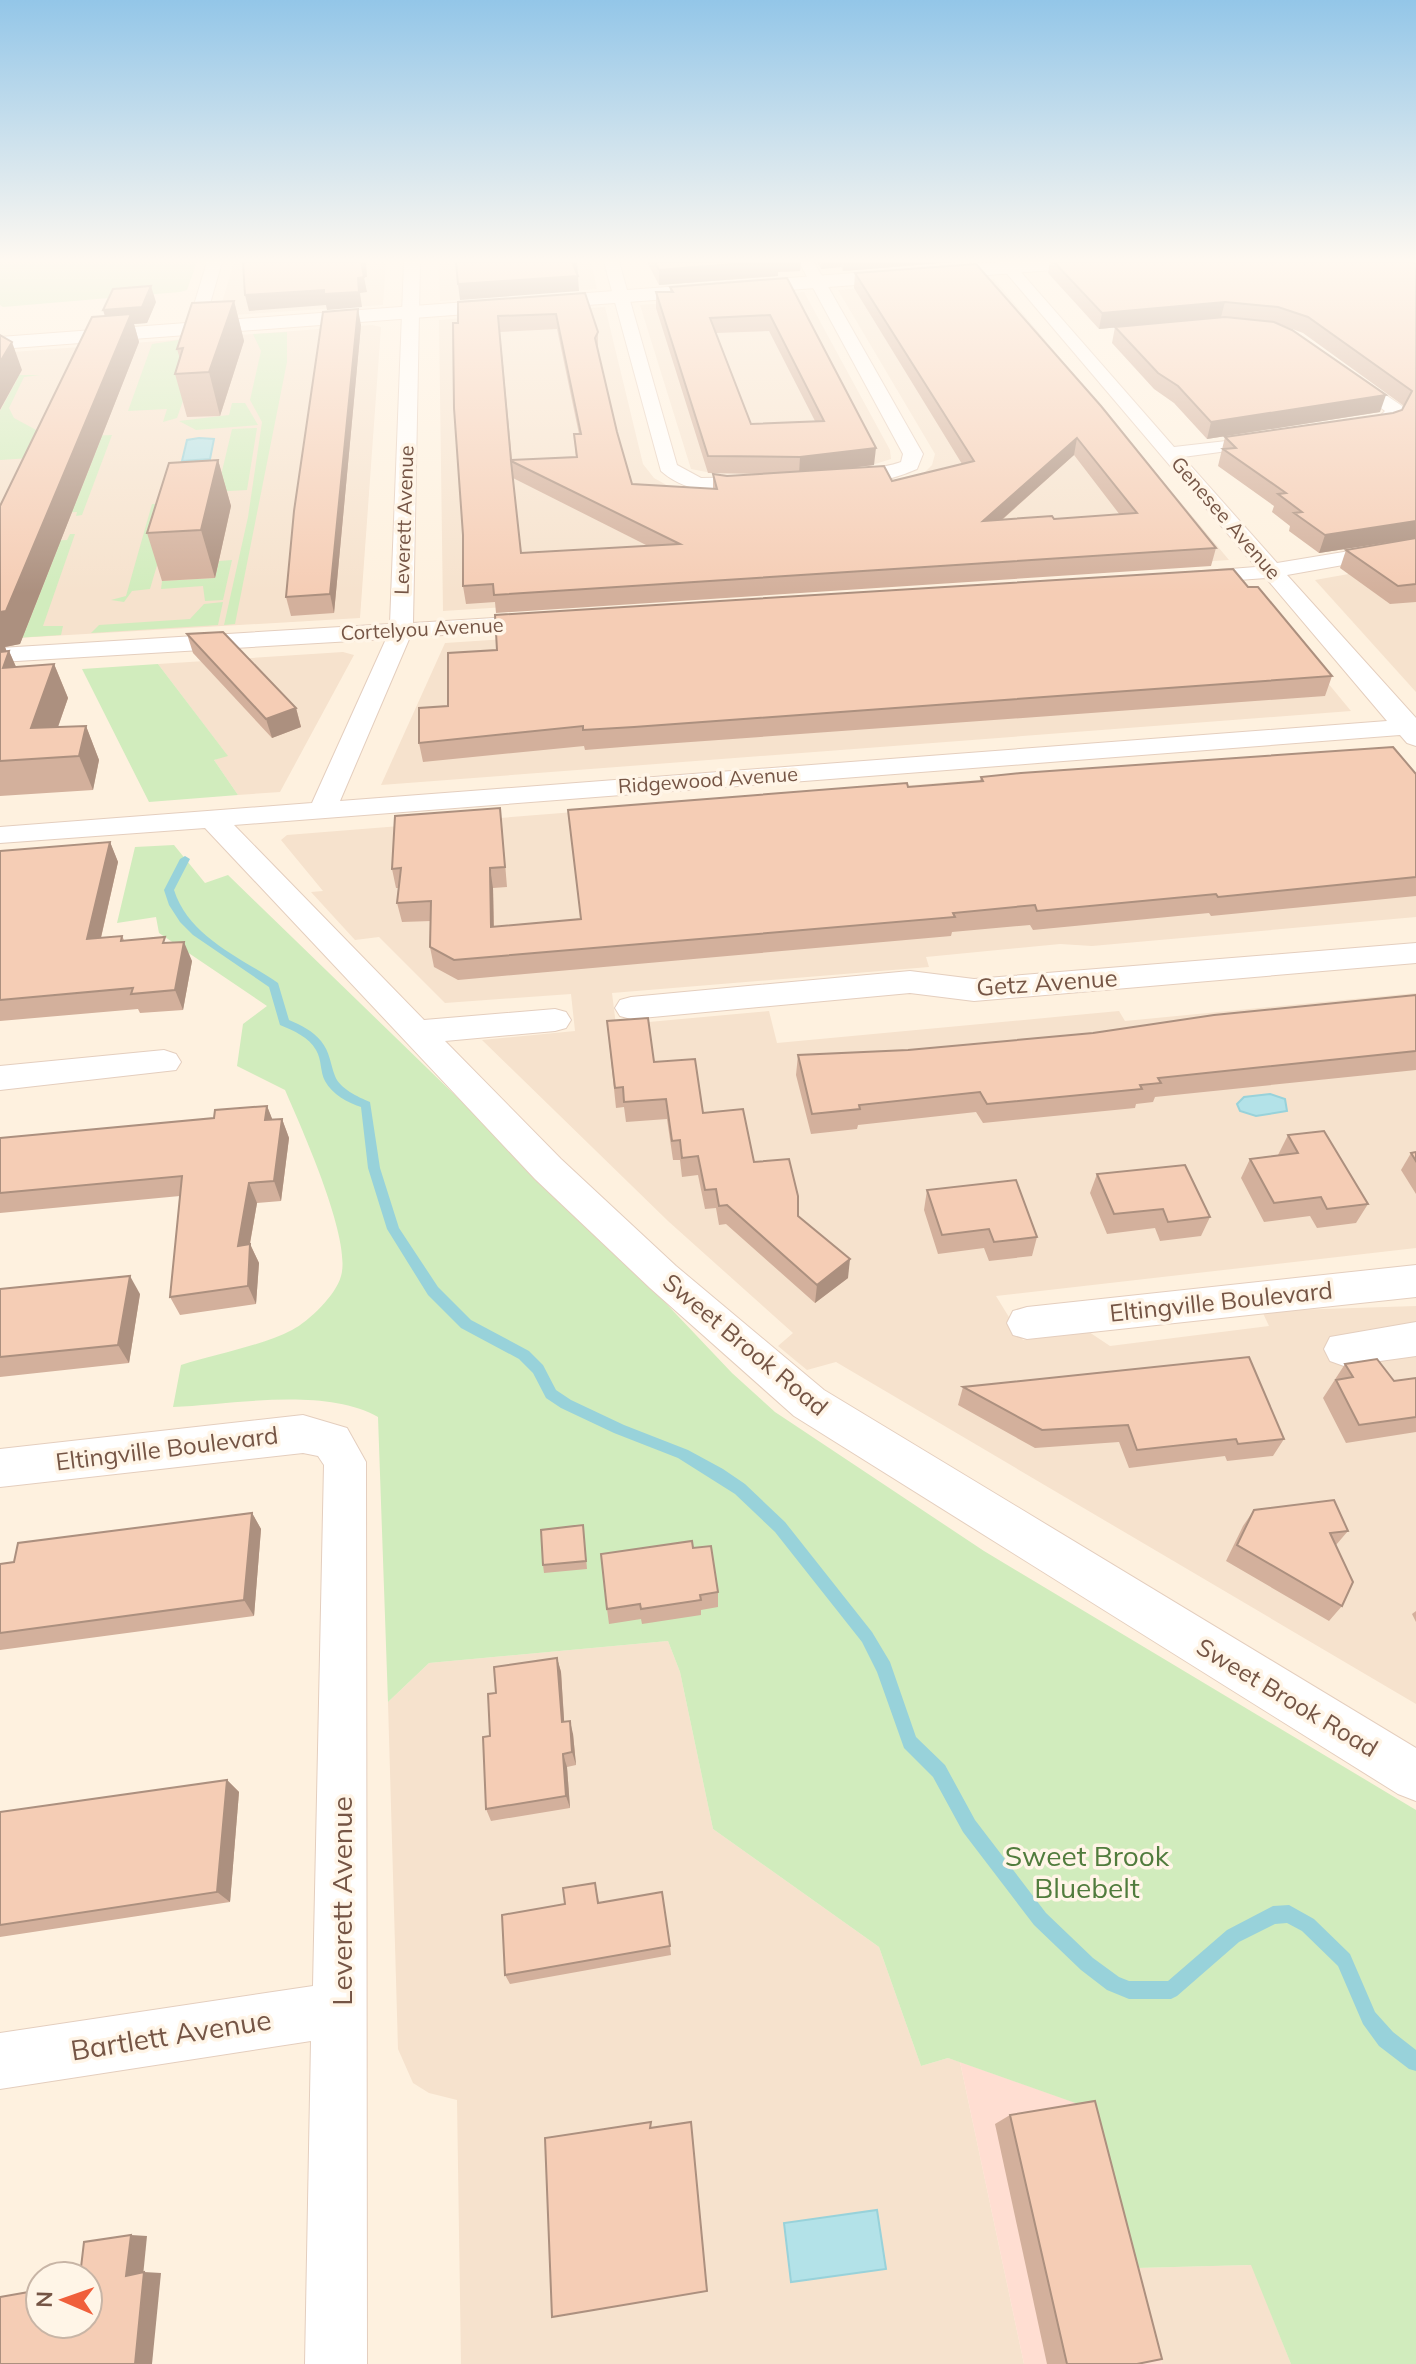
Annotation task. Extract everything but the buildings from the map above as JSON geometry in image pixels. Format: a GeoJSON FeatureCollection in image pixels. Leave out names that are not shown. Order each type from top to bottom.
{"type":"FeatureCollection","features":[{"type":"Feature","properties":{"kind":"street","name":"Leverett Avenue"},"geometry":{"type":"LineString","coordinates":[[322,810],[401,631],[409,372]]}},
{"type":"Feature","properties":{"kind":"street"},"geometry":{"type":"LineString","coordinates":[[641,372],[666,463],[672,473],[710,485],[784,482]]}},
{"type":"Feature","properties":{"kind":"street"},"geometry":{"type":"LineString","coordinates":[[827,479],[887,475],[910,465],[913,454],[867,372]]}},
{"type":"Feature","properties":{"kind":"street","name":"Genesee Avenue"},"geometry":{"type":"LineString","coordinates":[[1108,372],[1170,453],[1413,730]]}},
{"type":"Feature","properties":{"kind":"street"},"geometry":{"type":"LineString","coordinates":[[1336,429],[1386,421],[1395,410],[1342,372]]}},
{"type":"Feature","properties":{"kind":"street"},"geometry":{"type":"LineString","coordinates":[[1170,453],[1289,436]]}},
{"type":"Feature","properties":{"kind":"street"},"geometry":{"type":"LineString","coordinates":[[1166,581],[1271,570],[1416,546]]}},
{"type":"Feature","properties":{"kind":"street","name":"Cortelyou Avenue"},"geometry":{"type":"LineString","coordinates":[[0,655],[566,620]]}},
{"type":"Feature","properties":{"kind":"street","name":"Ridgewood Avenue"},"geometry":{"type":"LineString","coordinates":[[0,835],[1413,730]]}},
{"type":"Feature","properties":{"kind":"street","name":"Sweet Brook Road"},"geometry":{"type":"LineString","coordinates":[[212,819],[559,1180],[663,1277],[809,1403],[1416,1776]]}},
{"type":"Feature","properties":{"kind":"street","name":"Getz Avenue"},"geometry":{"type":"LineString","coordinates":[[631,1008],[910,982],[974,990],[1416,953]]}},
{"type":"Feature","properties":{"kind":"street"},"geometry":{"type":"LineString","coordinates":[[416,1032],[555,1020]]}},
{"type":"Feature","properties":{"kind":"street"},"geometry":{"type":"LineString","coordinates":[[0,1078],[164,1062]]}},
{"type":"Feature","properties":{"kind":"street","name":"Eltingville Boulevard"},"geometry":{"type":"LineString","coordinates":[[1027,1323],[1416,1281]]}},
{"type":"Feature","properties":{"kind":"street"},"geometry":{"type":"LineString","coordinates":[[1344,1349],[1416,1339]]}},
{"type":"Feature","properties":{"kind":"street","name":"Eltingville Boulevard"},"geometry":{"type":"LineString","coordinates":[[0,1468],[303,1434],[332,1441]]}},
{"type":"Feature","properties":{"kind":"street","name":"Leverett Avenue"},"geometry":{"type":"LineString","coordinates":[[332,1441],[345,1462],[336,2364]]}},
{"type":"Feature","properties":{"kind":"street","name":"Bartlett Avenue"},"geometry":{"type":"LineString","coordinates":[[0,2061],[341,2009]]}},
{"type":"Feature","properties":{"kind":"shaded area"},"geometry":{"type":"Polygon","coordinates":[[[0,372],[378,372],[360,618],[0,639],[0,372]]]}},
{"type":"Feature","properties":{"kind":"shaded area"},"geometry":{"type":"Polygon","coordinates":[[[440,372],[621,372],[643,464],[654,478],[682,490],[882,484],[922,475],[932,465],[935,454],[887,372],[1072,372],[1229,560],[443,611],[440,372]]]}},
{"type":"Feature","properties":{"kind":"shaded area"},"geometry":{"type":"Polygon","coordinates":[[[661,372],[848,372],[890,450],[891,459],[869,466],[722,475],[691,469],[661,372]]]}},
{"type":"Feature","properties":{"kind":"shaded area"},"geometry":{"type":"Polygon","coordinates":[[[1416,562],[1416,692],[1315,580],[1416,562]]]}},
{"type":"Feature","properties":{"kind":"shaded area"},"geometry":{"type":"Polygon","coordinates":[[[1250,589],[1351,711],[381,785],[445,643],[1250,589]]]}},
{"type":"Feature","properties":{"kind":"shaded area"},"geometry":{"type":"Polygon","coordinates":[[[343,652],[354,655],[280,792],[238,795],[214,760],[227,755],[158,664],[343,652]]]}},
{"type":"Feature","properties":{"kind":"shaded area"},"geometry":{"type":"Polygon","coordinates":[[[1051,774],[1416,785],[1416,917],[1092,946],[1060,944],[926,957],[929,967],[612,993],[616,1025],[769,1011],[777,1043],[1119,1011],[1125,1021],[1416,993],[1416,1248],[996,1296],[1023,1340],[1089,1332],[1110,1346],[1269,1326],[1262,1311],[1416,1306],[1416,1325],[1406,1357],[1416,1356],[1416,1704],[836,1362],[807,1370],[778,1346],[793,1333],[668,1221],[482,1040],[575,1031],[571,994],[445,1003],[379,937],[355,940],[311,892],[323,891],[281,840],[287,835],[1051,774]]]}},
{"type":"Feature","properties":{"kind":"shaded area"},"geometry":{"type":"Polygon","coordinates":[[[668,1641],[680,1672],[713,1829],[879,1947],[921,2066],[948,2058],[960,2062],[1024,2364],[461,2364],[457,2100],[429,2093],[413,2083],[398,2049],[388,1702],[429,1663],[668,1641]]]}},
{"type":"Feature","properties":{"kind":"shaded area"},"geometry":{"type":"Polygon","coordinates":[[[960,2062],[1096,2110],[1162,2364],[1024,2364],[960,2062]]]}},
{"type":"Feature","properties":{"kind":"shaded area"},"geometry":{"type":"Polygon","coordinates":[[[1252,2265],[1291,2364],[1162,2364],[1136,2268],[1252,2265]]]}},
{"type":"Feature","properties":{"kind":"green space"},"geometry":{"type":"Polygon","coordinates":[[[142,372],[185,372],[185,395],[177,418],[163,422],[167,409],[128,411],[142,372]]]}},
{"type":"Feature","properties":{"kind":"green space"},"geometry":{"type":"Polygon","coordinates":[[[256,372],[285,372],[235,624],[224,625],[248,517],[262,422],[250,400],[256,372]]]}},
{"type":"Feature","properties":{"kind":"green space"},"geometry":{"type":"Polygon","coordinates":[[[0,375],[40,375],[24,377],[9,408],[14,418],[38,431],[30,458],[0,460],[0,411],[18,378],[0,375]]]}},
{"type":"Feature","properties":{"kind":"green space"},"geometry":{"type":"Polygon","coordinates":[[[232,403],[245,403],[258,425],[196,430],[179,421],[229,415],[232,403]]]}},
{"type":"Feature","properties":{"kind":"green space"},"geometry":{"type":"Polygon","coordinates":[[[257,428],[247,490],[195,493],[218,488],[232,429],[257,428]]]}},
{"type":"Feature","properties":{"kind":"green space"},"geometry":{"type":"Polygon","coordinates":[[[112,435],[82,515],[76,516],[77,512],[15,515],[28,505],[76,502],[100,441],[84,436],[112,435]]]}},
{"type":"Feature","properties":{"kind":"green space"},"geometry":{"type":"Polygon","coordinates":[[[152,504],[168,504],[174,508],[150,589],[132,591],[124,602],[111,600],[126,596],[152,504]]]}},
{"type":"Feature","properties":{"kind":"green space"},"geometry":{"type":"Polygon","coordinates":[[[70,534],[75,534],[43,626],[63,626],[61,635],[0,639],[0,631],[26,629],[57,550],[3,543],[67,540],[70,534]]]}},
{"type":"Feature","properties":{"kind":"green space"},"geometry":{"type":"Polygon","coordinates":[[[232,560],[223,600],[205,601],[203,586],[161,589],[162,581],[215,578],[219,561],[232,560]]]}},
{"type":"Feature","properties":{"kind":"green space"},"geometry":{"type":"Polygon","coordinates":[[[223,602],[218,625],[91,633],[99,625],[190,619],[204,604],[223,602]]]}},
{"type":"Feature","properties":{"kind":"green space"},"geometry":{"type":"Polygon","coordinates":[[[158,664],[228,756],[214,760],[238,795],[149,802],[82,669],[158,664]]]}},
{"type":"Feature","properties":{"kind":"green space","name":"Sweet Brook Bluebelt"},"geometry":{"type":"Polygon","coordinates":[[[174,845],[205,883],[228,875],[622,1257],[732,1373],[775,1412],[984,1551],[1416,1810],[1416,2364],[1291,2364],[1251,2265],[1136,2268],[1095,2110],[948,2058],[921,2066],[879,1947],[713,1829],[680,1672],[668,1641],[429,1663],[388,1702],[378,1417],[332,1402],[306,1400],[173,1407],[181,1365],[266,1341],[299,1326],[334,1291],[341,1276],[342,1259],[339,1237],[323,1183],[285,1090],[237,1066],[243,1024],[267,1006],[159,933],[156,917],[117,923],[135,847],[174,845]]]}},
{"type":"Feature","properties":{"kind":"water"},"geometry":{"type":"Polygon","coordinates":[[[214,439],[210,459],[182,461],[187,440],[214,439]]]}},
{"type":"Feature","properties":{"kind":"water"},"geometry":{"type":"Polygon","coordinates":[[[1270,1094],[1285,1099],[1287,1111],[1256,1116],[1240,1111],[1237,1104],[1244,1097],[1270,1094]]]}},
{"type":"Feature","properties":{"kind":"water"},"geometry":{"type":"Polygon","coordinates":[[[877,2210],[886,2269],[791,2282],[784,2223],[877,2210]]]}},
{"type":"Feature","properties":{"kind":"waterway"},"geometry":{"type":"LineString","coordinates":[[185,859],[169,890],[183,920],[212,945],[274,985],[284,1022],[303,1031],[317,1043],[326,1058],[330,1080],[350,1099],[366,1105],[374,1168],[393,1229],[433,1291],[466,1324],[524,1355],[538,1369],[551,1394],[619,1429],[683,1454],[718,1474],[740,1489],[780,1527],[867,1637],[884,1668],[910,1742],[939,1771],[969,1826],[1040,1919],[1113,1984],[1129,1990],[1171,1990],[1233,1936],[1273,1915],[1289,1914],[1308,1925],[1344,1960],[1369,2018],[1386,2039],[1416,2062]]}}]}
